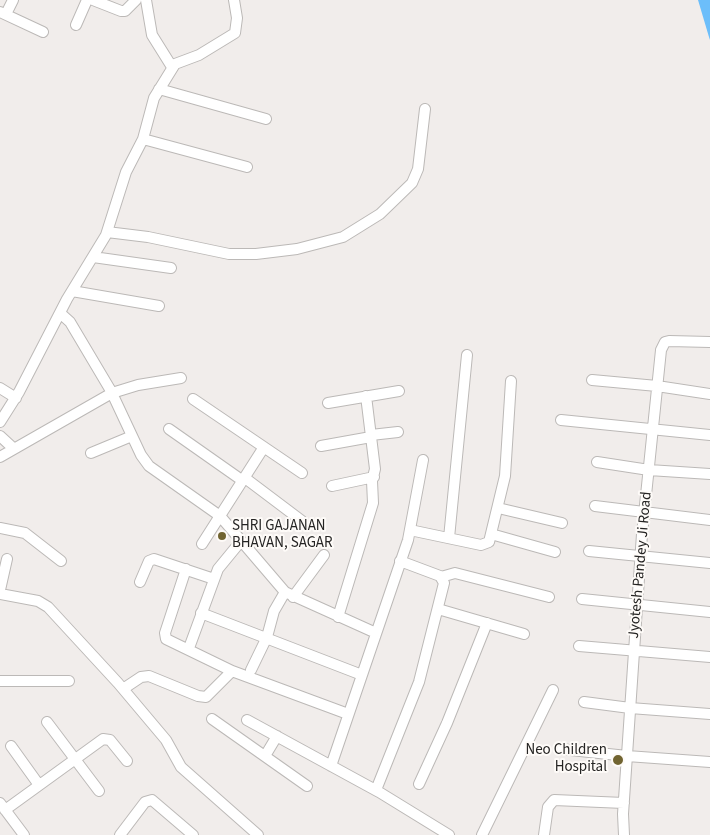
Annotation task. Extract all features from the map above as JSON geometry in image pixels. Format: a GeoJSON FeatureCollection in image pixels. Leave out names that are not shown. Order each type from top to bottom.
{"type":"FeatureCollection","features":[{"type":"Feature","properties":{"kind":"street"},"geometry":{"type":"LineString","coordinates":[[13,0],[3,13],[43,32]]}},
{"type":"Feature","properties":{"kind":"street"},"geometry":{"type":"LineString","coordinates":[[76,25],[87,0]]}},
{"type":"Feature","properties":{"kind":"street"},"geometry":{"type":"LineString","coordinates":[[93,0],[121,11],[126,10],[136,0]]}},
{"type":"Feature","properties":{"kind":"street"},"geometry":{"type":"LineString","coordinates":[[146,0],[152,35],[172,67]]}},
{"type":"Feature","properties":{"kind":"street"},"geometry":{"type":"LineString","coordinates":[[0,422],[16,398],[72,291],[107,232],[126,172],[144,139],[152,102],[159,89],[172,67],[178,62],[199,55],[235,33],[238,18],[234,0]]}},
{"type":"Feature","properties":{"kind":"street"},"geometry":{"type":"LineString","coordinates":[[159,89],[266,119]]}},
{"type":"Feature","properties":{"kind":"street"},"geometry":{"type":"LineString","coordinates":[[107,232],[148,237],[228,254],[256,254],[297,248],[343,236],[380,214],[412,183],[418,169],[425,109]]}},
{"type":"Feature","properties":{"kind":"street"},"geometry":{"type":"LineString","coordinates":[[144,139],[247,167]]}},
{"type":"Feature","properties":{"kind":"street"},"geometry":{"type":"LineString","coordinates":[[93,257],[170,268]]}},
{"type":"Feature","properties":{"kind":"street"},"geometry":{"type":"LineString","coordinates":[[72,291],[159,306]]}},
{"type":"Feature","properties":{"kind":"street"},"geometry":{"type":"LineString","coordinates":[[60,313],[70,322],[112,394],[149,466],[220,516],[285,592],[338,617],[376,632]]}},
{"type":"Feature","properties":{"kind":"street","name":"Jyotesh Pandey Ji Road"},"geometry":{"type":"LineString","coordinates":[[624,835],[624,803],[640,556],[661,350],[665,342],[710,342]]}},
{"type":"Feature","properties":{"kind":"street"},"geometry":{"type":"LineString","coordinates":[[449,538],[467,355]]}},
{"type":"Feature","properties":{"kind":"street"},"geometry":{"type":"LineString","coordinates":[[0,457],[112,394],[138,385],[181,378]]}},
{"type":"Feature","properties":{"kind":"street"},"geometry":{"type":"LineString","coordinates":[[592,380],[657,386],[710,394]]}},
{"type":"Feature","properties":{"kind":"street"},"geometry":{"type":"LineString","coordinates":[[410,530],[484,545],[489,542],[505,476],[511,381]]}},
{"type":"Feature","properties":{"kind":"street"},"geometry":{"type":"LineString","coordinates":[[0,388],[16,398]]}},
{"type":"Feature","properties":{"kind":"street"},"geometry":{"type":"LineString","coordinates":[[328,403],[399,391]]}},
{"type":"Feature","properties":{"kind":"street"},"geometry":{"type":"LineString","coordinates":[[338,617],[352,577],[373,503],[372,481],[374,477],[366,396]]}},
{"type":"Feature","properties":{"kind":"street"},"geometry":{"type":"LineString","coordinates":[[193,398],[302,473]]}},
{"type":"Feature","properties":{"kind":"street"},"geometry":{"type":"LineString","coordinates":[[561,420],[710,435]]}},
{"type":"Feature","properties":{"kind":"street"},"geometry":{"type":"LineString","coordinates":[[169,429],[244,479],[302,521]]}},
{"type":"Feature","properties":{"kind":"street"},"geometry":{"type":"LineString","coordinates":[[321,446],[398,432]]}},
{"type":"Feature","properties":{"kind":"street"},"geometry":{"type":"LineString","coordinates":[[0,436],[13,448]]}},
{"type":"Feature","properties":{"kind":"street"},"geometry":{"type":"LineString","coordinates":[[91,453],[132,436]]}},
{"type":"Feature","properties":{"kind":"street"},"geometry":{"type":"LineString","coordinates":[[202,544],[264,447]]}},
{"type":"Feature","properties":{"kind":"street"},"geometry":{"type":"LineString","coordinates":[[331,766],[410,530],[423,460]]}},
{"type":"Feature","properties":{"kind":"street"},"geometry":{"type":"LineString","coordinates":[[597,462],[649,470],[710,474]]}},
{"type":"Feature","properties":{"kind":"street"},"geometry":{"type":"LineString","coordinates":[[332,486],[374,477]]}},
{"type":"Feature","properties":{"kind":"street"},"geometry":{"type":"LineString","coordinates":[[595,506],[710,520]]}},
{"type":"Feature","properties":{"kind":"street"},"geometry":{"type":"LineString","coordinates":[[498,508],[562,523]]}},
{"type":"Feature","properties":{"kind":"street"},"geometry":{"type":"LineString","coordinates":[[0,528],[25,533],[61,562]]}},
{"type":"Feature","properties":{"kind":"street"},"geometry":{"type":"LineString","coordinates":[[491,534],[555,552]]}},
{"type":"Feature","properties":{"kind":"street"},"geometry":{"type":"LineString","coordinates":[[189,648],[220,565],[241,541]]}},
{"type":"Feature","properties":{"kind":"street"},"geometry":{"type":"LineString","coordinates":[[589,551],[710,563]]}},
{"type":"Feature","properties":{"kind":"street"},"geometry":{"type":"LineString","coordinates":[[123,689],[141,677],[149,676],[198,696],[206,697],[243,672],[285,592],[324,555]]}},
{"type":"Feature","properties":{"kind":"street"},"geometry":{"type":"LineString","coordinates":[[140,582],[149,561],[154,558],[214,579]]}},
{"type":"Feature","properties":{"kind":"street"},"geometry":{"type":"LineString","coordinates":[[0,590],[7,560]]}},
{"type":"Feature","properties":{"kind":"street"},"geometry":{"type":"LineString","coordinates":[[400,561],[441,577],[455,573],[549,597]]}},
{"type":"Feature","properties":{"kind":"street"},"geometry":{"type":"LineString","coordinates":[[186,569],[165,635],[166,639],[348,714]]}},
{"type":"Feature","properties":{"kind":"street"},"geometry":{"type":"LineString","coordinates":[[376,790],[419,682],[444,583],[441,577]]}},
{"type":"Feature","properties":{"kind":"street"},"geometry":{"type":"LineString","coordinates":[[0,594],[38,601],[48,607],[123,689],[168,745],[184,772],[258,835]]}},
{"type":"Feature","properties":{"kind":"street"},"geometry":{"type":"LineString","coordinates":[[582,599],[710,612]]}},
{"type":"Feature","properties":{"kind":"street"},"geometry":{"type":"LineString","coordinates":[[438,609],[524,634]]}},
{"type":"Feature","properties":{"kind":"street"},"geometry":{"type":"LineString","coordinates":[[202,612],[362,675]]}},
{"type":"Feature","properties":{"kind":"street"},"geometry":{"type":"LineString","coordinates":[[419,784],[447,723],[487,623]]}},
{"type":"Feature","properties":{"kind":"street"},"geometry":{"type":"LineString","coordinates":[[579,646],[710,657]]}},
{"type":"Feature","properties":{"kind":"street"},"geometry":{"type":"LineString","coordinates":[[0,681],[69,681]]}},
{"type":"Feature","properties":{"kind":"street"},"geometry":{"type":"LineString","coordinates":[[482,835],[553,690]]}},
{"type":"Feature","properties":{"kind":"street"},"geometry":{"type":"LineString","coordinates":[[584,702],[630,708],[710,714]]}},
{"type":"Feature","properties":{"kind":"street"},"geometry":{"type":"LineString","coordinates":[[212,719],[307,786]]}},
{"type":"Feature","properties":{"kind":"street"},"geometry":{"type":"LineString","coordinates":[[247,720],[376,790],[447,834]]}},
{"type":"Feature","properties":{"kind":"street"},"geometry":{"type":"LineString","coordinates":[[47,722],[99,791]]}},
{"type":"Feature","properties":{"kind":"street"},"geometry":{"type":"LineString","coordinates":[[265,756],[277,736]]}},
{"type":"Feature","properties":{"kind":"street"},"geometry":{"type":"LineString","coordinates":[[24,835],[3,807],[39,786],[106,738],[110,740],[127,760]]}},
{"type":"Feature","properties":{"kind":"street"},"geometry":{"type":"LineString","coordinates":[[12,746],[39,786]]}},
{"type":"Feature","properties":{"kind":"street"},"geometry":{"type":"LineString","coordinates":[[561,748],[627,756],[710,762]]}},
{"type":"Feature","properties":{"kind":"street"},"geometry":{"type":"LineString","coordinates":[[120,835],[149,800],[155,802],[193,835]]}},
{"type":"Feature","properties":{"kind":"street"},"geometry":{"type":"LineString","coordinates":[[544,835],[548,807],[554,800],[624,803]]}},
{"type":"Feature","properties":{"kind":"water"},"geometry":{"type":"Polygon","coordinates":[[[698,0],[710,0],[710,40],[709,37],[698,0]]]}},
{"type":"Feature","properties":{"kind":"place","name":"SHRI GAJANAN BHAVAN, SAGAR"},"geometry":{"type":"Point","coordinates":[222,536]}},
{"type":"Feature","properties":{"kind":"place","name":"Neo Children Hospital"},"geometry":{"type":"Point","coordinates":[618,760]}}]}
